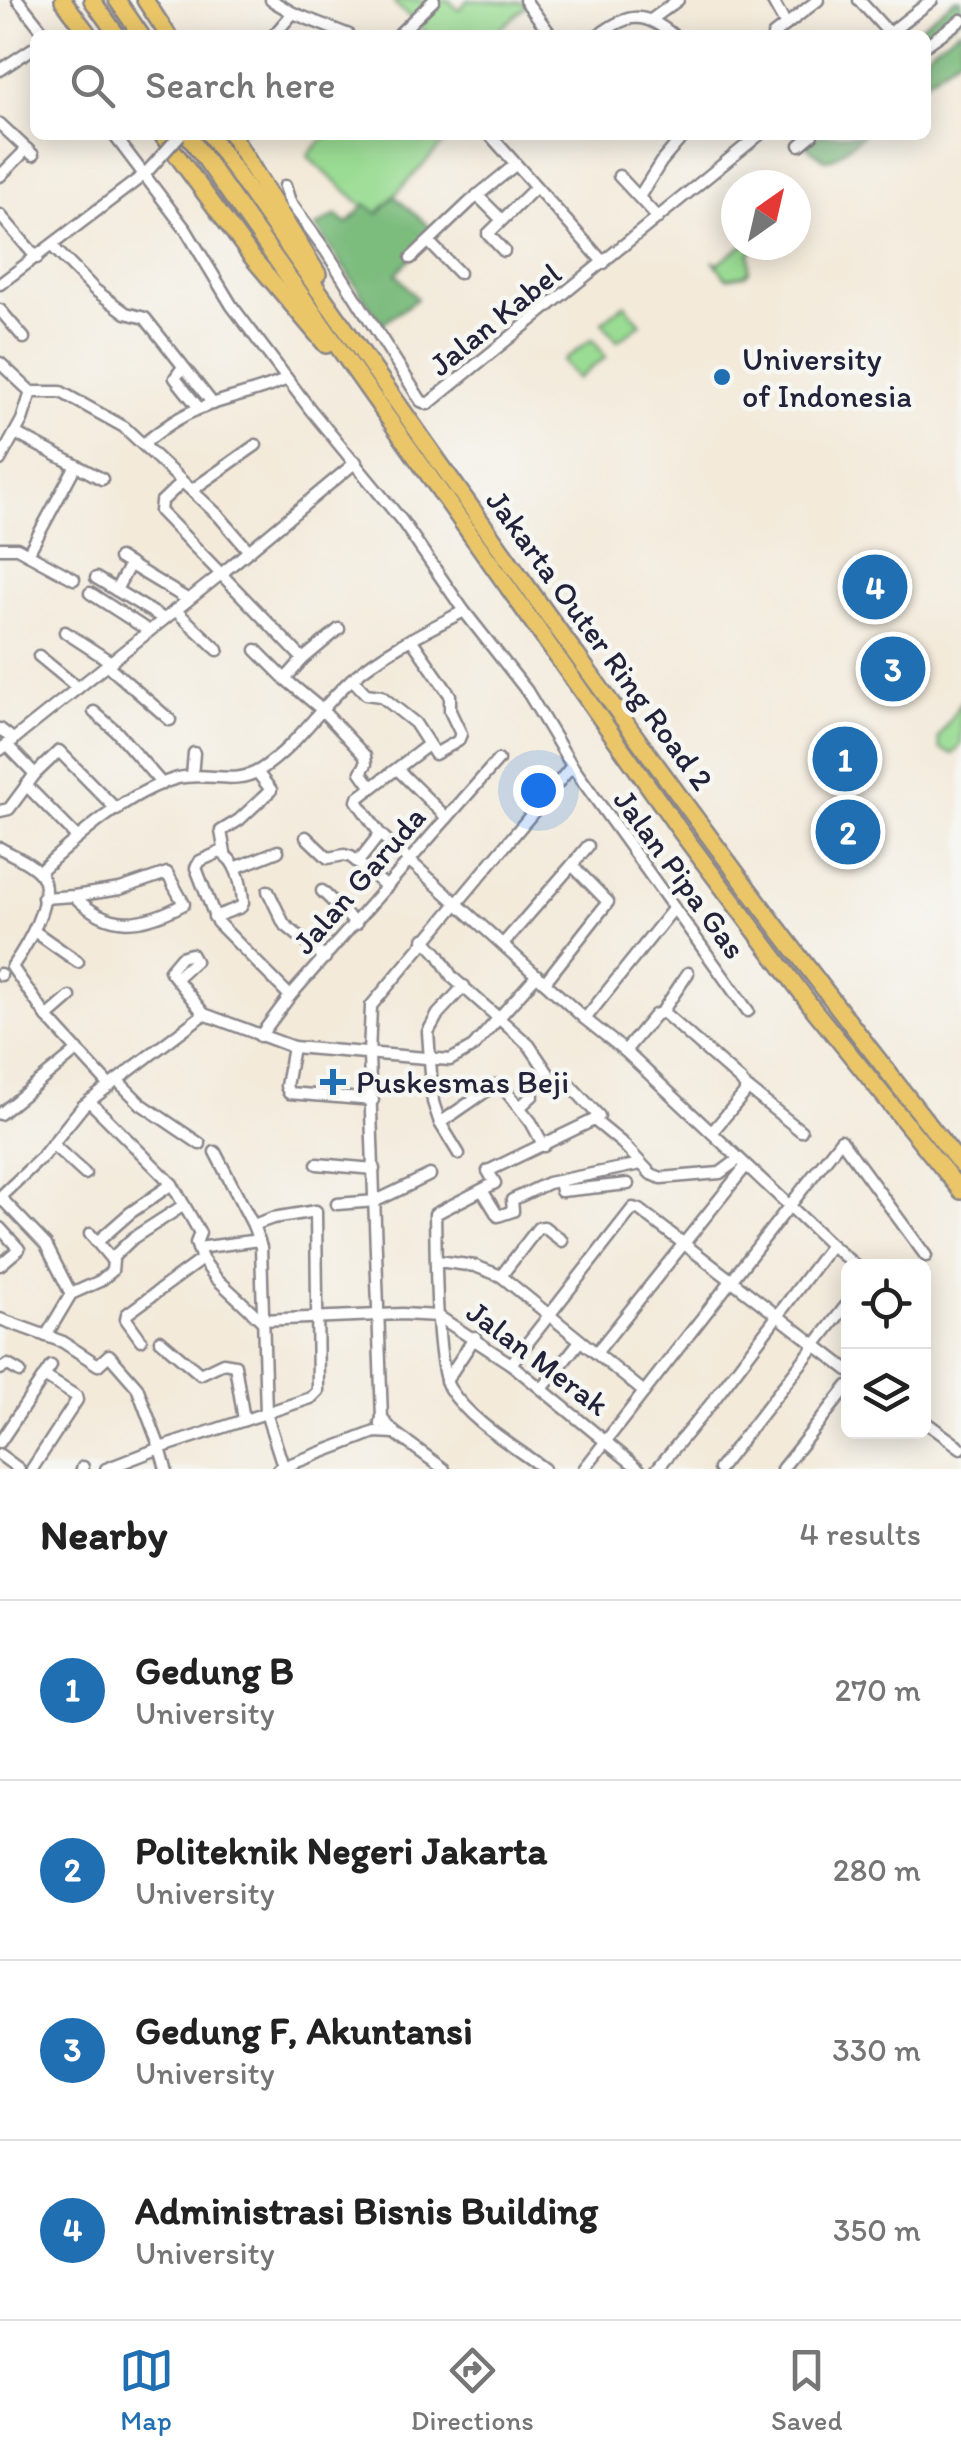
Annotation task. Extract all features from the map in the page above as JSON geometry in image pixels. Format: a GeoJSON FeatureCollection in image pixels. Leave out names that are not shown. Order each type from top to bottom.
{"type":"FeatureCollection","features":[{"type":"Feature","properties":{"kind":"highway"},"geometry":{"type":"LineString","coordinates":[[63,0],[84,30]]}},
{"type":"Feature","properties":{"kind":"highway"},"geometry":{"type":"LineString","coordinates":[[92,0],[113,30]]}},
{"type":"Feature","properties":{"kind":"highway"},"geometry":{"type":"LineString","coordinates":[[116,0],[137,30]]}},
{"type":"Feature","properties":{"kind":"highway"},"geometry":{"type":"LineString","coordinates":[[145,0],[165,30]]}},
{"type":"Feature","properties":{"kind":"highway"},"geometry":{"type":"LineString","coordinates":[[166,140],[252,256],[407,431]]}},
{"type":"Feature","properties":{"kind":"highway","name":"Jakarta Outer Ring Road 2"},"geometry":{"type":"LineString","coordinates":[[188,140],[696,821],[961,1165]]}},
{"type":"Feature","properties":{"kind":"highway","name":"Jakarta Outer Ring Road 2"},"geometry":{"type":"LineString","coordinates":[[213,140],[407,431]]}},
{"type":"Feature","properties":{"kind":"highway"},"geometry":{"type":"LineString","coordinates":[[235,140],[407,431],[692,847],[815,1011],[961,1191]]}},
{"type":"Feature","properties":{"kind":"street"},"geometry":{"type":"LineString","coordinates":[[18,0],[42,30]]}},
{"type":"Feature","properties":{"kind":"street"},"geometry":{"type":"LineString","coordinates":[[271,0],[293,14],[336,30]]}},
{"type":"Feature","properties":{"kind":"street"},"geometry":{"type":"LineString","coordinates":[[403,30],[434,0]]}},
{"type":"Feature","properties":{"kind":"street"},"geometry":{"type":"LineString","coordinates":[[525,0],[547,30]]}},
{"type":"Feature","properties":{"kind":"street"},"geometry":{"type":"LineString","coordinates":[[651,20],[678,0]]}},
{"type":"Feature","properties":{"kind":"street"},"geometry":{"type":"LineString","coordinates":[[772,0],[786,24]]}},
{"type":"Feature","properties":{"kind":"street"},"geometry":{"type":"LineString","coordinates":[[779,30],[818,0]]}},
{"type":"Feature","properties":{"kind":"street"},"geometry":{"type":"LineString","coordinates":[[860,0],[885,30]]}},
{"type":"Feature","properties":{"kind":"street"},"geometry":{"type":"LineString","coordinates":[[893,30],[932,0]]}},
{"type":"Feature","properties":{"kind":"street"},"geometry":{"type":"LineString","coordinates":[[279,30],[293,14]]}},
{"type":"Feature","properties":{"kind":"street"},"geometry":{"type":"LineString","coordinates":[[606,30],[619,20],[651,20],[666,30]]}},
{"type":"Feature","properties":{"kind":"street"},"geometry":{"type":"LineString","coordinates":[[931,41],[961,20]]}},
{"type":"Feature","properties":{"kind":"street"},"geometry":{"type":"LineString","coordinates":[[0,70],[30,50]]}},
{"type":"Feature","properties":{"kind":"street"},"geometry":{"type":"LineString","coordinates":[[0,124],[30,152],[0,176]]}},
{"type":"Feature","properties":{"kind":"street"},"geometry":{"type":"LineString","coordinates":[[40,872],[78,838],[162,784],[192,776],[236,780],[257,772],[291,745],[352,679],[411,639],[464,611],[356,462],[287,379],[220,288],[186,230],[118,140]]}},
{"type":"Feature","properties":{"kind":"street"},"geometry":{"type":"LineString","coordinates":[[0,284],[145,174],[178,140]]}},
{"type":"Feature","properties":{"kind":"street"},"geometry":{"type":"LineString","coordinates":[[494,140],[604,262]]}},
{"type":"Feature","properties":{"kind":"street"},"geometry":{"type":"LineString","coordinates":[[638,197],[680,140]]}},
{"type":"Feature","properties":{"kind":"street","name":"Jalan Kabel"},"geometry":{"type":"LineString","coordinates":[[284,186],[290,202],[326,251],[365,318],[426,404],[752,140]]}},
{"type":"Feature","properties":{"kind":"street"},"geometry":{"type":"LineString","coordinates":[[800,145],[806,140]]}},
{"type":"Feature","properties":{"kind":"street"},"geometry":{"type":"LineString","coordinates":[[411,258],[514,165]]}},
{"type":"Feature","properties":{"kind":"street"},"geometry":{"type":"LineString","coordinates":[[619,176],[658,218]]}},
{"type":"Feature","properties":{"kind":"street"},"geometry":{"type":"LineString","coordinates":[[504,252],[488,234],[536,188]]}},
{"type":"Feature","properties":{"kind":"street"},"geometry":{"type":"LineString","coordinates":[[477,195],[502,220]]}},
{"type":"Feature","properties":{"kind":"street"},"geometry":{"type":"LineString","coordinates":[[0,215],[36,258]]}},
{"type":"Feature","properties":{"kind":"street"},"geometry":{"type":"LineString","coordinates":[[429,242],[459,273]]}},
{"type":"Feature","properties":{"kind":"street"},"geometry":{"type":"LineString","coordinates":[[52,246],[76,273],[118,308],[145,318],[214,404]]}},
{"type":"Feature","properties":{"kind":"street"},"geometry":{"type":"LineString","coordinates":[[0,310],[24,338]]}},
{"type":"Feature","properties":{"kind":"street"},"geometry":{"type":"LineString","coordinates":[[0,362],[31,392]]}},
{"type":"Feature","properties":{"kind":"street"},"geometry":{"type":"LineString","coordinates":[[183,367],[176,378],[199,408]]}},
{"type":"Feature","properties":{"kind":"street"},"geometry":{"type":"LineString","coordinates":[[143,444],[199,408],[287,379]]}},
{"type":"Feature","properties":{"kind":"street"},"geometry":{"type":"LineString","coordinates":[[31,392],[50,390],[73,397],[124,427],[192,490],[249,551]]}},
{"type":"Feature","properties":{"kind":"street"},"geometry":{"type":"LineString","coordinates":[[0,460],[31,392]]}},
{"type":"Feature","properties":{"kind":"street"},"geometry":{"type":"LineString","coordinates":[[15,433],[102,479]]}},
{"type":"Feature","properties":{"kind":"street"},"geometry":{"type":"LineString","coordinates":[[192,490],[256,444]]}},
{"type":"Feature","properties":{"kind":"street"},"geometry":{"type":"LineString","coordinates":[[7,745],[356,462]]}},
{"type":"Feature","properties":{"kind":"street"},"geometry":{"type":"LineString","coordinates":[[28,554],[76,465]]}},
{"type":"Feature","properties":{"kind":"street"},"geometry":{"type":"LineString","coordinates":[[182,482],[162,502],[160,512],[303,659]]}},
{"type":"Feature","properties":{"kind":"street"},"geometry":{"type":"LineString","coordinates":[[0,548],[17,548],[74,579]]}},
{"type":"Feature","properties":{"kind":"street"},"geometry":{"type":"LineString","coordinates":[[116,590],[125,561],[188,599]]}},
{"type":"Feature","properties":{"kind":"street"},"geometry":{"type":"LineString","coordinates":[[96,578],[164,619]]}},
{"type":"Feature","properties":{"kind":"street"},"geometry":{"type":"LineString","coordinates":[[90,592],[149,631]]}},
{"type":"Feature","properties":{"kind":"street"},"geometry":{"type":"LineString","coordinates":[[175,610],[218,650]]}},
{"type":"Feature","properties":{"kind":"street","name":"Jalan Pipa Gas"},"geometry":{"type":"LineString","coordinates":[[464,611],[527,690],[572,766],[748,1011]]}},
{"type":"Feature","properties":{"kind":"street"},"geometry":{"type":"LineString","coordinates":[[285,680],[339,629]]}},
{"type":"Feature","properties":{"kind":"street"},"geometry":{"type":"LineString","coordinates":[[65,632],[109,663],[170,720]]}},
{"type":"Feature","properties":{"kind":"street"},"geometry":{"type":"LineString","coordinates":[[352,679],[366,694],[382,696],[415,724],[435,754],[458,741],[461,734],[450,711],[450,695],[411,639]]}},
{"type":"Feature","properties":{"kind":"street"},"geometry":{"type":"LineString","coordinates":[[256,650],[321,709],[365,756],[366,764],[360,772],[371,786]]}},
{"type":"Feature","properties":{"kind":"street"},"geometry":{"type":"LineString","coordinates":[[38,656],[78,688]]}},
{"type":"Feature","properties":{"kind":"street"},"geometry":{"type":"LineString","coordinates":[[94,712],[162,784]]}},
{"type":"Feature","properties":{"kind":"street"},"geometry":{"type":"LineString","coordinates":[[0,728],[7,745],[35,774]]}},
{"type":"Feature","properties":{"kind":"street"},"geometry":{"type":"LineString","coordinates":[[428,744],[356,801],[362,813],[380,834],[585,1019],[626,1051],[848,1259]]}},
{"type":"Feature","properties":{"kind":"street"},"geometry":{"type":"LineString","coordinates":[[0,811],[9,808],[35,774],[59,752],[117,810]]}},
{"type":"Feature","properties":{"kind":"street"},"geometry":{"type":"LineString","coordinates":[[192,776],[194,753]]}},
{"type":"Feature","properties":{"kind":"street","name":"Jalan Garuda"},"geometry":{"type":"LineString","coordinates":[[260,1036],[290,996],[498,760]]}},
{"type":"Feature","properties":{"kind":"street"},"geometry":{"type":"LineString","coordinates":[[375,1432],[382,1419],[369,1055],[372,1002],[572,766]]}},
{"type":"Feature","properties":{"kind":"street"},"geometry":{"type":"LineString","coordinates":[[397,769],[447,818]]}},
{"type":"Feature","properties":{"kind":"street"},"geometry":{"type":"LineString","coordinates":[[214,917],[241,908],[244,903],[235,868],[224,853],[221,830],[240,820],[271,790],[257,772]]}},
{"type":"Feature","properties":{"kind":"street"},"geometry":{"type":"LineString","coordinates":[[26,785],[78,838]]}},
{"type":"Feature","properties":{"kind":"street"},"geometry":{"type":"LineString","coordinates":[[358,862],[380,834]]}},
{"type":"Feature","properties":{"kind":"street"},"geometry":{"type":"LineString","coordinates":[[306,837],[328,858],[344,855],[387,887]]}},
{"type":"Feature","properties":{"kind":"street"},"geometry":{"type":"LineString","coordinates":[[503,944],[588,846]]}},
{"type":"Feature","properties":{"kind":"street"},"geometry":{"type":"LineString","coordinates":[[0,848],[40,872],[44,880],[44,898],[34,932],[12,967],[0,975]]}},
{"type":"Feature","properties":{"kind":"street"},"geometry":{"type":"LineString","coordinates":[[235,868],[278,850]]}},
{"type":"Feature","properties":{"kind":"street"},"geometry":{"type":"LineString","coordinates":[[224,853],[207,857],[196,868],[214,917],[290,996]]}},
{"type":"Feature","properties":{"kind":"street"},"geometry":{"type":"LineString","coordinates":[[173,975],[204,1014],[293,1048],[450,1060],[463,1055],[541,979],[608,902],[572,866]]}},
{"type":"Feature","properties":{"kind":"street"},"geometry":{"type":"LineString","coordinates":[[44,898],[120,890],[167,873],[184,904],[168,912],[116,923],[97,916],[74,896]]}},
{"type":"Feature","properties":{"kind":"street"},"geometry":{"type":"LineString","coordinates":[[268,891],[284,924],[325,958]]}},
{"type":"Feature","properties":{"kind":"street"},"geometry":{"type":"LineString","coordinates":[[322,891],[356,924]]}},
{"type":"Feature","properties":{"kind":"street"},"geometry":{"type":"LineString","coordinates":[[585,1019],[674,908]]}},
{"type":"Feature","properties":{"kind":"street"},"geometry":{"type":"LineString","coordinates":[[34,932],[78,962]]}},
{"type":"Feature","properties":{"kind":"street"},"geometry":{"type":"LineString","coordinates":[[424,940],[444,962],[446,970],[529,1044],[552,1079],[575,1089],[599,1116],[544,1146],[514,1154],[488,1171],[495,1183],[436,1212],[438,1316],[446,1380],[454,1395],[473,1413],[544,1469]]}},
{"type":"Feature","properties":{"kind":"street"},"geometry":{"type":"LineString","coordinates":[[12,967],[47,1018],[78,1050],[114,1083],[200,1144]]}},
{"type":"Feature","properties":{"kind":"street"},"geometry":{"type":"LineString","coordinates":[[626,1051],[662,1012],[688,973]]}},
{"type":"Feature","properties":{"kind":"street"},"geometry":{"type":"LineString","coordinates":[[458,1154],[433,1102],[428,1059],[430,1026],[464,986]]}},
{"type":"Feature","properties":{"kind":"street"},"geometry":{"type":"LineString","coordinates":[[47,1018],[70,996]]}},
{"type":"Feature","properties":{"kind":"street"},"geometry":{"type":"LineString","coordinates":[[662,1012],[801,1131]]}},
{"type":"Feature","properties":{"kind":"street"},"geometry":{"type":"LineString","coordinates":[[3,1194],[89,1101],[204,1014]]}},
{"type":"Feature","properties":{"kind":"street"},"geometry":{"type":"LineString","coordinates":[[293,1048],[286,1086],[289,1093],[372,1100]]}},
{"type":"Feature","properties":{"kind":"street"},"geometry":{"type":"LineString","coordinates":[[0,1114],[78,1050]]}},
{"type":"Feature","properties":{"kind":"street"},"geometry":{"type":"LineString","coordinates":[[440,1122],[497,1084],[520,1107],[544,1146]]}},
{"type":"Feature","properties":{"kind":"street"},"geometry":{"type":"LineString","coordinates":[[712,1132],[746,1087]]}},
{"type":"Feature","properties":{"kind":"street"},"geometry":{"type":"LineString","coordinates":[[520,1107],[533,1095]]}},
{"type":"Feature","properties":{"kind":"street"},"geometry":{"type":"LineString","coordinates":[[89,1101],[172,1184],[200,1233],[196,1241],[200,1254],[216,1278],[261,1320]]}},
{"type":"Feature","properties":{"kind":"street"},"geometry":{"type":"LineString","coordinates":[[594,1120],[651,1174],[667,1179],[720,1173],[742,1163]]}},
{"type":"Feature","properties":{"kind":"street"},"geometry":{"type":"LineString","coordinates":[[584,1469],[841,1140],[926,1256]]}},
{"type":"Feature","properties":{"kind":"street"},"geometry":{"type":"LineString","coordinates":[[52,1144],[85,1174]]}},
{"type":"Feature","properties":{"kind":"street"},"geometry":{"type":"LineString","coordinates":[[215,1152],[259,1240],[266,1413],[282,1468],[375,1432],[395,1433]]}},
{"type":"Feature","properties":{"kind":"street"},"geometry":{"type":"LineString","coordinates":[[596,1354],[742,1163]]}},
{"type":"Feature","properties":{"kind":"street"},"geometry":{"type":"LineString","coordinates":[[317,1164],[374,1169]]}},
{"type":"Feature","properties":{"kind":"street"},"geometry":{"type":"LineString","coordinates":[[482,1190],[498,1216],[513,1211],[512,1200],[559,1180],[641,1164]]}},
{"type":"Feature","properties":{"kind":"street"},"geometry":{"type":"LineString","coordinates":[[622,1168],[635,1208],[684,1241],[841,1365]]}},
{"type":"Feature","properties":{"kind":"street"},"geometry":{"type":"LineString","coordinates":[[337,1204],[376,1201],[430,1175]]}},
{"type":"Feature","properties":{"kind":"street"},"geometry":{"type":"LineString","coordinates":[[0,1178],[3,1194],[18,1217],[54,1256],[72,1294]]}},
{"type":"Feature","properties":{"kind":"street"},"geometry":{"type":"LineString","coordinates":[[559,1180],[561,1191],[628,1184]]}},
{"type":"Feature","properties":{"kind":"street"},"geometry":{"type":"LineString","coordinates":[[46,1336],[72,1294],[106,1277],[114,1266],[94,1238],[172,1184]]}},
{"type":"Feature","properties":{"kind":"street"},"geometry":{"type":"LineString","coordinates":[[112,1259],[134,1238],[184,1206]]}},
{"type":"Feature","properties":{"kind":"street"},"geometry":{"type":"LineString","coordinates":[[511,1364],[628,1210],[635,1208]]}},
{"type":"Feature","properties":{"kind":"street"},"geometry":{"type":"LineString","coordinates":[[106,1469],[317,1393],[316,1212],[253,1225]]}},
{"type":"Feature","properties":{"kind":"street"},"geometry":{"type":"LineString","coordinates":[[0,1265],[19,1250],[2,1227],[18,1217]]}},
{"type":"Feature","properties":{"kind":"street"},"geometry":{"type":"LineString","coordinates":[[500,1276],[540,1227],[562,1241]]}},
{"type":"Feature","properties":{"kind":"street"},"geometry":{"type":"LineString","coordinates":[[244,1420],[235,1364],[223,1363],[200,1374],[126,1319],[127,1314],[200,1254],[259,1240]]}},
{"type":"Feature","properties":{"kind":"street"},"geometry":{"type":"LineString","coordinates":[[657,1469],[831,1245]]}},
{"type":"Feature","properties":{"kind":"street"},"geometry":{"type":"LineString","coordinates":[[438,1260],[475,1266],[500,1276],[644,1392]]}},
{"type":"Feature","properties":{"kind":"street"},"geometry":{"type":"LineString","coordinates":[[720,1469],[841,1312]]}},
{"type":"Feature","properties":{"kind":"street","name":"Jalan Merak"},"geometry":{"type":"LineString","coordinates":[[261,1320],[380,1314],[438,1316],[511,1364],[639,1469]]}},
{"type":"Feature","properties":{"kind":"street"},"geometry":{"type":"LineString","coordinates":[[0,1319],[63,1342],[98,1365],[109,1355],[137,1387],[166,1469]]}},
{"type":"Feature","properties":{"kind":"street"},"geometry":{"type":"LineString","coordinates":[[446,1380],[475,1338]]}},
{"type":"Feature","properties":{"kind":"street"},"geometry":{"type":"LineString","coordinates":[[542,1389],[580,1341]]}},
{"type":"Feature","properties":{"kind":"street"},"geometry":{"type":"LineString","coordinates":[[0,1369],[8,1365],[20,1372]]}},
{"type":"Feature","properties":{"kind":"street"},"geometry":{"type":"LineString","coordinates":[[0,1442],[47,1371],[76,1400],[32,1469]]}},
{"type":"Feature","properties":{"kind":"street"},"geometry":{"type":"LineString","coordinates":[[782,1469],[841,1395]]}},
{"type":"Feature","properties":{"kind":"street"},"geometry":{"type":"LineString","coordinates":[[382,1419],[444,1469]]}},
{"type":"Feature","properties":{"kind":"street"},"geometry":{"type":"LineString","coordinates":[[931,1426],[961,1448]]}},
{"type":"Feature","properties":{"kind":"street"},"geometry":{"type":"LineString","coordinates":[[0,1457],[7,1469]]}},
{"type":"Feature","properties":{"kind":"street"},"geometry":{"type":"LineString","coordinates":[[0,1457],[19,1469]]}},
{"type":"Feature","properties":{"kind":"green space"},"geometry":{"type":"Polygon","coordinates":[[[449,0],[458,10],[468,0],[530,3],[499,30],[424,30],[394,3],[449,0]]]}},
{"type":"Feature","properties":{"kind":"green space"},"geometry":{"type":"Polygon","coordinates":[[[954,0],[961,0],[961,17],[931,38],[931,30],[916,30],[954,0]]]}},
{"type":"Feature","properties":{"kind":"green space"},"geometry":{"type":"Polygon","coordinates":[[[961,28],[961,55],[931,77],[931,49],[961,28]]]}},
{"type":"Feature","properties":{"kind":"green space"},"geometry":{"type":"Polygon","coordinates":[[[322,140],[446,140],[377,214],[370,212],[308,155],[322,140]]]}},
{"type":"Feature","properties":{"kind":"green space"},"geometry":{"type":"Polygon","coordinates":[[[814,140],[857,140],[825,160],[806,146],[814,140]]]}},
{"type":"Feature","properties":{"kind":"green space"},"geometry":{"type":"Polygon","coordinates":[[[394,196],[437,233],[396,273],[417,299],[382,324],[316,227],[336,215],[347,224],[366,204],[378,214],[394,196]]]}},
{"type":"Feature","properties":{"kind":"green space"},"geometry":{"type":"Polygon","coordinates":[[[713,260],[750,260],[749,271],[726,278],[713,260]]]}},
{"type":"Feature","properties":{"kind":"green space"},"geometry":{"type":"Polygon","coordinates":[[[625,304],[641,324],[617,341],[602,322],[625,304]]]}},
{"type":"Feature","properties":{"kind":"green space"},"geometry":{"type":"Polygon","coordinates":[[[592,339],[606,357],[577,379],[563,361],[592,339]]]}},
{"type":"Feature","properties":{"kind":"green space"},"geometry":{"type":"Polygon","coordinates":[[[961,702],[961,745],[953,754],[940,749],[938,738],[961,702]]]}},
{"type":"Feature","properties":{"kind":"place","name":"University of Indonesia"},"geometry":{"type":"Point","coordinates":[722,377]}},
{"type":"Feature","properties":{"kind":"place","name":"Administrasi Bisnis Building"},"geometry":{"type":"Point","coordinates":[875,587]}},
{"type":"Feature","properties":{"kind":"place","name":"Gedung F, Akuntansi"},"geometry":{"type":"Point","coordinates":[893,669]}},
{"type":"Feature","properties":{"kind":"place","name":"Gedung B"},"geometry":{"type":"Point","coordinates":[845,759]}},
{"type":"Feature","properties":{"kind":"place","name":"Politeknik Negeri Jakarta"},"geometry":{"type":"Point","coordinates":[848,832]}},
{"type":"Feature","properties":{"kind":"place","name":"Puskesmas Beji"},"geometry":{"type":"Point","coordinates":[333,1082]}}]}
